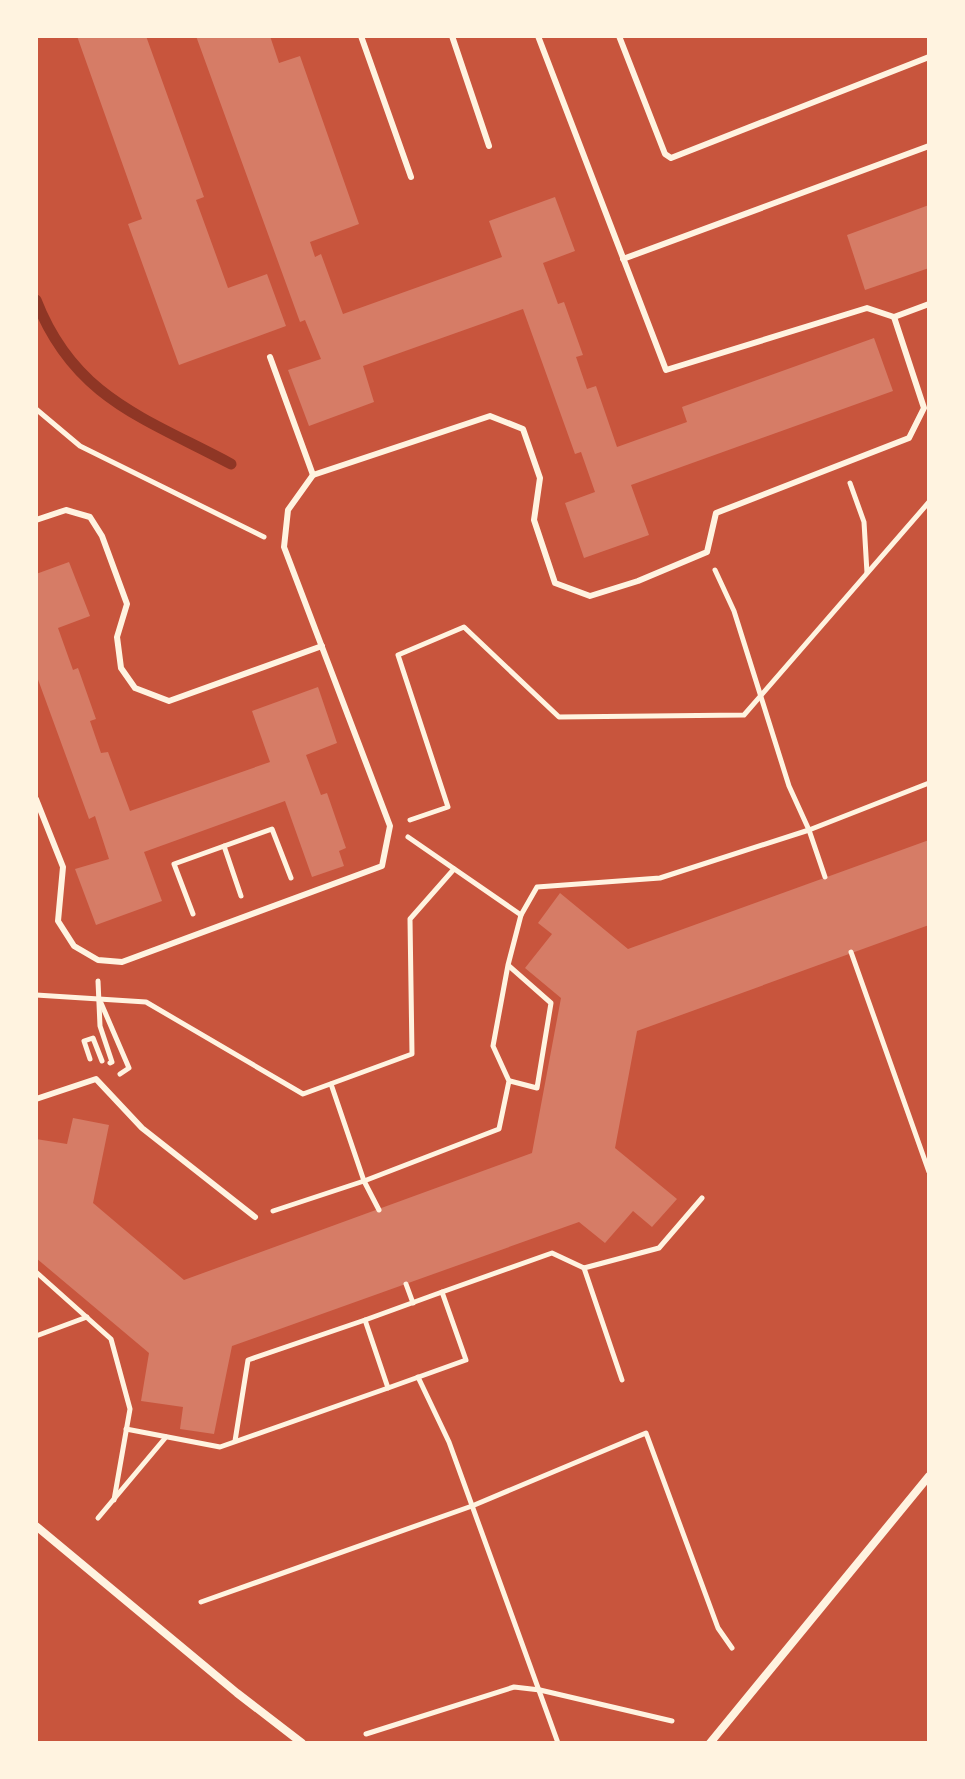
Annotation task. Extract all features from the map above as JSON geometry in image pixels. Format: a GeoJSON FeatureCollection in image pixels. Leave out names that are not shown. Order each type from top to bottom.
{"type":"FeatureCollection","features":[{"type":"Feature","properties":{"kind":"street"},"geometry":{"type":"LineString","coordinates":[[710,1743],[929,1476]]}},
{"type":"Feature","properties":{"kind":"street"},"geometry":{"type":"LineString","coordinates":[[36,1526],[302,1743]]}},
{"type":"Feature","properties":{"kind":"lane"},"geometry":{"type":"LineString","coordinates":[[361,36],[411,177]]}},
{"type":"Feature","properties":{"kind":"lane"},"geometry":{"type":"LineString","coordinates":[[452,36],[489,146]]}},
{"type":"Feature","properties":{"kind":"lane"},"geometry":{"type":"LineString","coordinates":[[538,36],[666,370],[867,308],[894,317],[929,304]]}},
{"type":"Feature","properties":{"kind":"lane"},"geometry":{"type":"LineString","coordinates":[[619,36],[665,154],[671,158],[929,57]]}},
{"type":"Feature","properties":{"kind":"lane"},"geometry":{"type":"LineString","coordinates":[[623,259],[929,146]]}},
{"type":"Feature","properties":{"kind":"lane"},"geometry":{"type":"LineString","coordinates":[[36,799],[63,867],[58,921],[74,946],[98,960],[122,962],[382,866],[390,826],[284,547],[288,510],[313,475],[490,416],[523,429],[540,478],[534,520],[555,583],[590,596],[638,581],[707,552],[716,513],[909,438],[924,408],[894,317]]}},
{"type":"Feature","properties":{"kind":"lane"},"geometry":{"type":"LineString","coordinates":[[270,357],[313,475]]}},
{"type":"Feature","properties":{"kind":"lane"},"geometry":{"type":"LineString","coordinates":[[36,520],[66,510],[90,517],[102,536],[127,604],[117,637],[121,668],[135,688],[169,701],[322,646]]}},
{"type":"Feature","properties":{"kind":"lane"},"geometry":{"type":"LineString","coordinates":[[36,1099],[96,1079],[142,1128],[255,1217]]}},
{"type":"Feature","properties":{"kind":"path"},"geometry":{"type":"LineString","coordinates":[[36,409],[80,446],[284,547]]}},
{"type":"Feature","properties":{"kind":"path"},"geometry":{"type":"LineString","coordinates":[[842,464],[864,522],[867,573]]}},
{"type":"Feature","properties":{"kind":"path"},"geometry":{"type":"LineString","coordinates":[[390,826],[448,807],[398,655],[464,627],[559,717],[744,715],[929,502]]}},
{"type":"Feature","properties":{"kind":"path"},"geometry":{"type":"LineString","coordinates":[[707,552],[734,611],[789,786],[809,830],[825,877]]}},
{"type":"Feature","properties":{"kind":"path"},"geometry":{"type":"LineString","coordinates":[[255,1217],[364,1181],[499,1129],[509,1081],[493,1046],[521,915],[537,887],[660,878],[809,830],[929,783]]}},
{"type":"Feature","properties":{"kind":"path"},"geometry":{"type":"LineString","coordinates":[[390,826],[521,915]]}},
{"type":"Feature","properties":{"kind":"path"},"geometry":{"type":"LineString","coordinates":[[200,934],[174,864],[272,829],[298,897]]}},
{"type":"Feature","properties":{"kind":"path"},"geometry":{"type":"LineString","coordinates":[[224,846],[248,915]]}},
{"type":"Feature","properties":{"kind":"path"},"geometry":{"type":"LineString","coordinates":[[36,995],[146,1002],[303,1094],[412,1054],[410,919],[454,869]]}},
{"type":"Feature","properties":{"kind":"path"},"geometry":{"type":"LineString","coordinates":[[851,952],[929,1172]]}},
{"type":"Feature","properties":{"kind":"path"},"geometry":{"type":"LineString","coordinates":[[508,965],[551,1003],[537,1088],[509,1081]]}},
{"type":"Feature","properties":{"kind":"path"},"geometry":{"type":"LineString","coordinates":[[96,1079],[84,1041],[93,1038],[104,1065],[112,1062],[100,1026],[98,998]]}},
{"type":"Feature","properties":{"kind":"path"},"geometry":{"type":"LineString","coordinates":[[98,998],[129,1068],[104,1087]]}},
{"type":"Feature","properties":{"kind":"path"},"geometry":{"type":"LineString","coordinates":[[331,1084],[364,1181],[379,1210]]}},
{"type":"Feature","properties":{"kind":"path"},"geometry":{"type":"LineString","coordinates":[[235,1441],[248,1360],[552,1253],[584,1268],[659,1248],[702,1198]]}},
{"type":"Feature","properties":{"kind":"path"},"geometry":{"type":"LineString","coordinates":[[584,1268],[622,1380]]}},
{"type":"Feature","properties":{"kind":"path"},"geometry":{"type":"LineString","coordinates":[[36,1272],[111,1339],[130,1409],[114,1500]]}},
{"type":"Feature","properties":{"kind":"path"},"geometry":{"type":"LineString","coordinates":[[406,1284],[413,1303]]}},
{"type":"Feature","properties":{"kind":"path"},"geometry":{"type":"LineString","coordinates":[[126,1429],[220,1447],[466,1360],[442,1292]]}},
{"type":"Feature","properties":{"kind":"path"},"geometry":{"type":"LineString","coordinates":[[36,1336],[87,1317]]}},
{"type":"Feature","properties":{"kind":"path"},"geometry":{"type":"LineString","coordinates":[[365,1320],[388,1388]]}},
{"type":"Feature","properties":{"kind":"path"},"geometry":{"type":"LineString","coordinates":[[418,1377],[449,1442],[558,1743]]}},
{"type":"Feature","properties":{"kind":"path"},"geometry":{"type":"LineString","coordinates":[[201,1602],[472,1506],[646,1433],[718,1628],[732,1648]]}},
{"type":"Feature","properties":{"kind":"path"},"geometry":{"type":"LineString","coordinates":[[98,1518],[166,1436]]}},
{"type":"Feature","properties":{"kind":"path"},"geometry":{"type":"LineString","coordinates":[[366,1734],[514,1687],[540,1690],[672,1721]]}},
{"type":"Feature","properties":{"kind":"building"},"geometry":{"type":"Polygon","coordinates":[[[77,36],[146,36],[204,197],[196,200],[228,288],[267,274],[286,326],[179,365],[128,224],[142,219],[77,36]]]}},
{"type":"Feature","properties":{"kind":"building"},"geometry":{"type":"Polygon","coordinates":[[[196,36],[270,36],[279,63],[300,56],[359,224],[310,242],[315,257],[321,254],[343,314],[502,257],[489,221],[555,197],[575,251],[543,263],[558,304],[564,302],[583,355],[576,357],[587,389],[596,386],[617,447],[687,422],[682,407],[874,338],[893,391],[631,485],[649,535],[584,558],[565,503],[595,492],[581,452],[575,454],[523,309],[363,366],[374,402],[309,426],[288,370],[321,359],[305,320],[300,322],[196,36]]]}},
{"type":"Feature","properties":{"kind":"building"},"geometry":{"type":"Polygon","coordinates":[[[929,205],[929,268],[865,290],[847,235],[929,205]]]}},
{"type":"Feature","properties":{"kind":"building"},"geometry":{"type":"Polygon","coordinates":[[[69,562],[90,616],[58,628],[73,670],[78,668],[96,719],[90,721],[101,753],[108,752],[130,811],[270,762],[252,711],[318,687],[337,743],[306,755],[321,795],[327,793],[346,848],[339,851],[344,866],[312,877],[285,801],[144,852],[162,901],[96,925],[75,869],[109,859],[95,816],[89,819],[36,674],[36,574],[69,562]]]}},
{"type":"Feature","properties":{"kind":"building"},"geometry":{"type":"Polygon","coordinates":[[[929,840],[929,925],[637,1031],[615,1148],[677,1199],[652,1227],[633,1211],[605,1243],[579,1222],[232,1346],[214,1434],[180,1429],[183,1407],[141,1401],[149,1353],[36,1258],[36,1139],[67,1144],[73,1118],[109,1125],[93,1203],[184,1280],[532,1153],[561,998],[525,968],[552,934],[538,923],[560,893],[628,949],[929,840]]]}},
{"type":"Feature","properties":{"kind":"waterway"},"geometry":{"type":"LineString","coordinates":[[36,300],[70,360],[92,383],[142,418],[231,464]]}}]}
